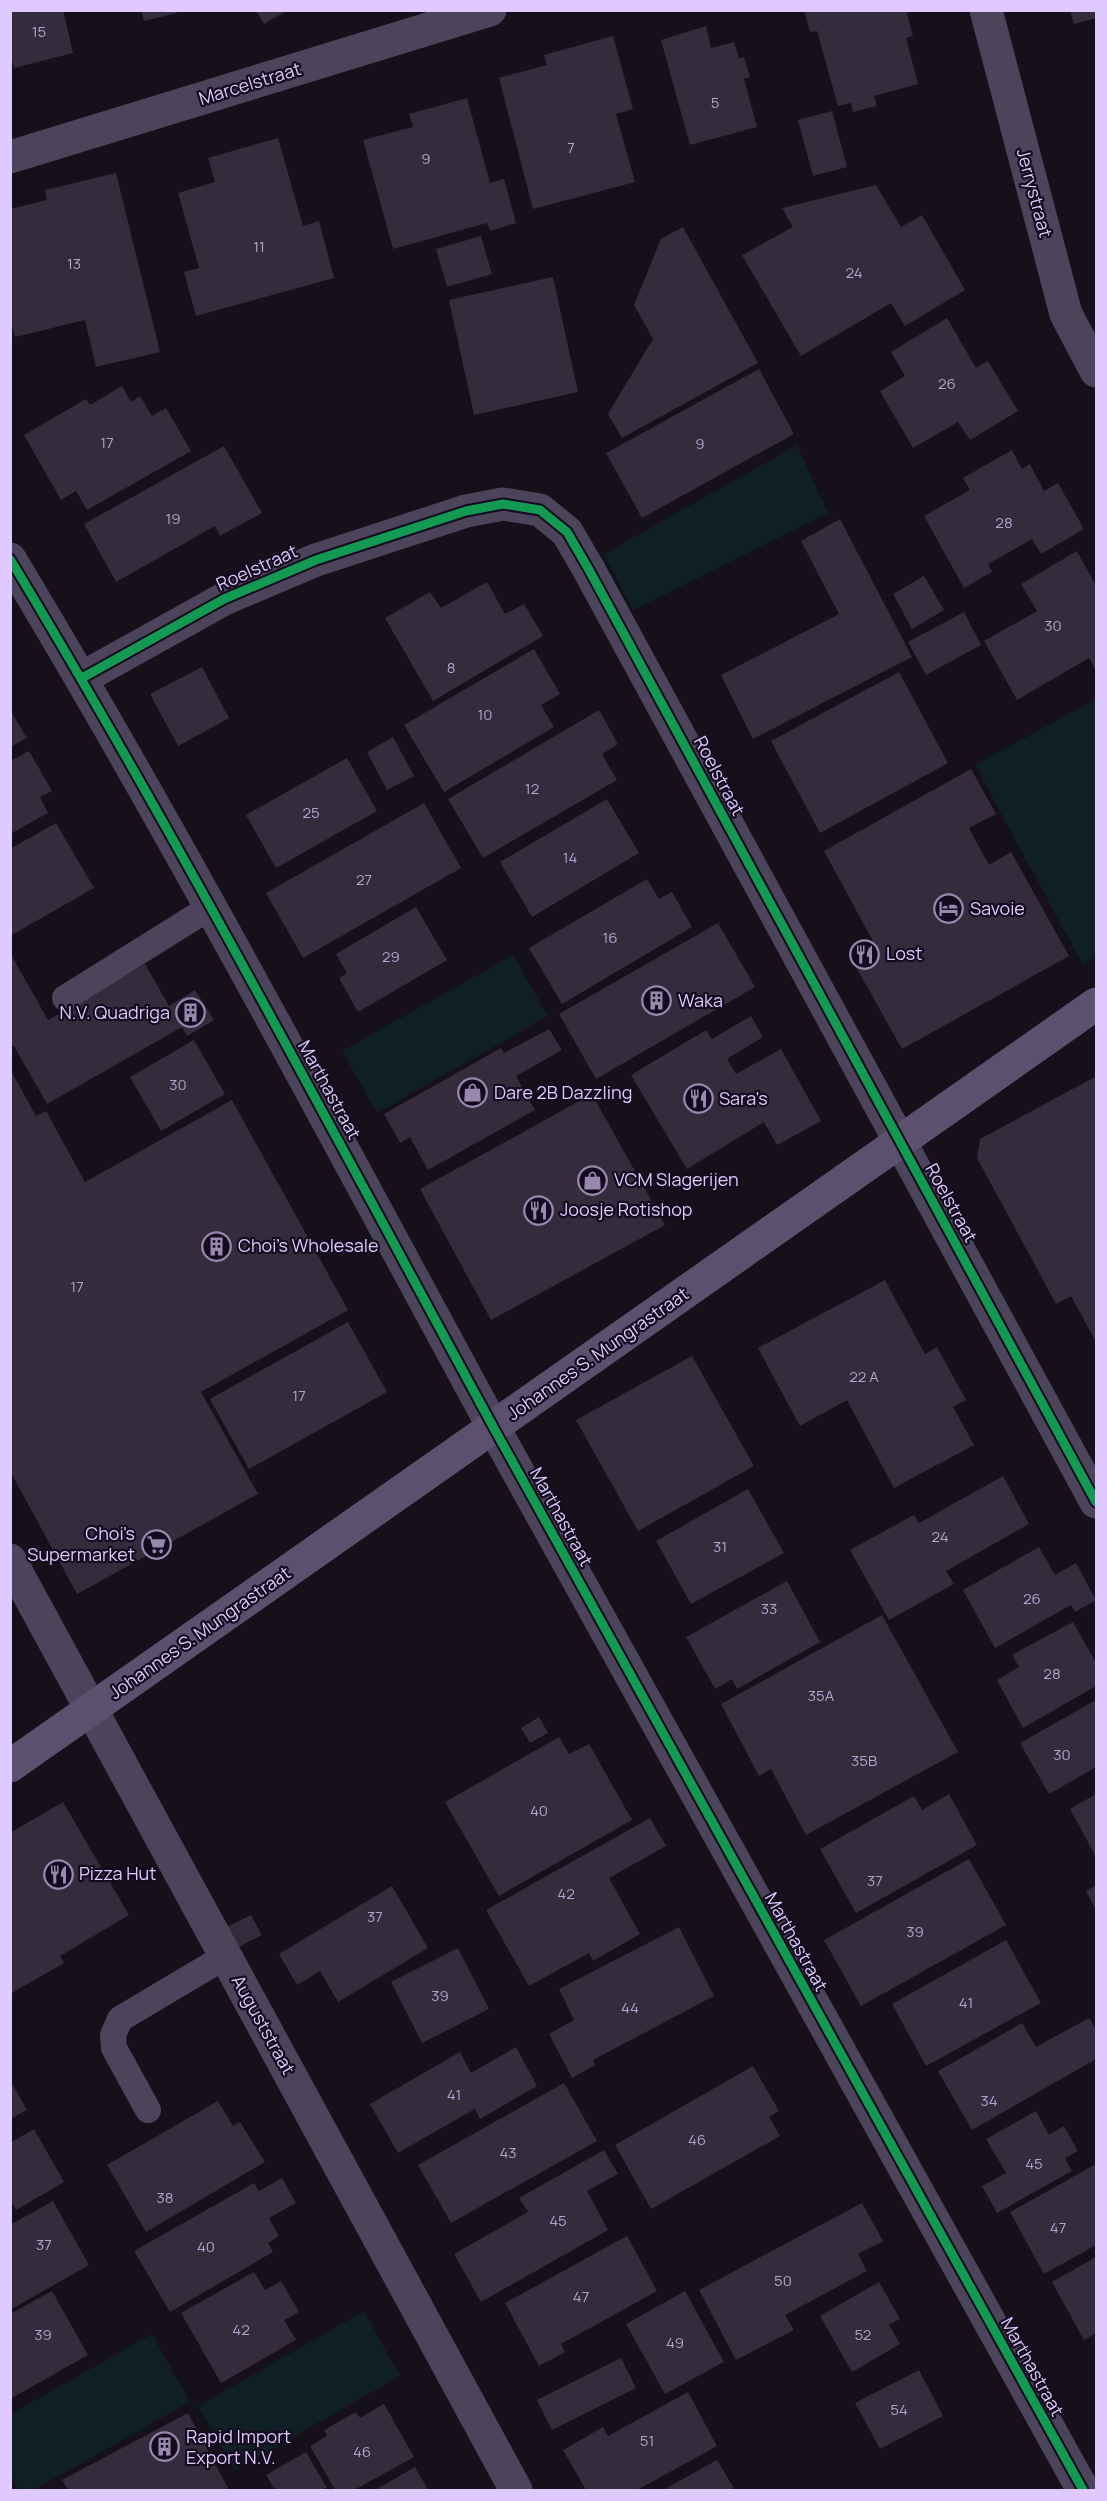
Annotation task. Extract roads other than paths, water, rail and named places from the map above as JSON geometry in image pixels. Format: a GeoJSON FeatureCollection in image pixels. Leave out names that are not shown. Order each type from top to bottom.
{"type":"FeatureCollection","features":[{"type":"Feature","properties":{"kind":"street","name":"Marcelstraat"},"geometry":{"type":"LineString","coordinates":[[10,157],[490,10]]}},
{"type":"Feature","properties":{"kind":"street","name":"Jerrystraat"},"geometry":{"type":"LineString","coordinates":[[986,10],[1066,314],[1096,371]]}},
{"type":"Feature","properties":{"kind":"street","name":"Roelstraat"},"geometry":{"type":"LineString","coordinates":[[82,678],[224,600],[316,560],[466,511],[503,504],[540,510],[567,532],[588,568],[1096,1502]]}},
{"type":"Feature","properties":{"kind":"street","name":"Marthastraat"},"geometry":{"type":"LineString","coordinates":[[10,559],[82,678],[494,1428],[1083,2490]]}},
{"type":"Feature","properties":{"kind":"street","name":"Johannes S. Mungrastraat"},"geometry":{"type":"LineString","coordinates":[[10,1766],[1096,1004]]}},
{"type":"Feature","properties":{"kind":"street","name":"Auguststraat"},"geometry":{"type":"LineString","coordinates":[[10,1560],[516,2490]]}},
{"type":"Feature","properties":{"kind":"lane"},"geometry":{"type":"LineString","coordinates":[[65,998],[209,908]]}},
{"type":"Feature","properties":{"kind":"lane"},"geometry":{"type":"LineString","coordinates":[[148,2110],[114,2048],[112,2035],[120,2019],[226,1956]]}},
{"type":"Feature","properties":{"kind":"place","name":"Savoie"},"geometry":{"type":"Point","coordinates":[949,909]}},
{"type":"Feature","properties":{"kind":"place","name":"Lost"},"geometry":{"type":"Point","coordinates":[865,954]}},
{"type":"Feature","properties":{"kind":"place","name":"Waka"},"geometry":{"type":"Point","coordinates":[657,1001]}},
{"type":"Feature","properties":{"kind":"place","name":"N.V. Quadriga"},"geometry":{"type":"Point","coordinates":[191,1013]}},
{"type":"Feature","properties":{"kind":"place","name":"Dare 2B Dazzling"},"geometry":{"type":"Point","coordinates":[473,1093]}},
{"type":"Feature","properties":{"kind":"place","name":"Sara's"},"geometry":{"type":"Point","coordinates":[698,1099]}},
{"type":"Feature","properties":{"kind":"place","name":"VCM Slagerijen"},"geometry":{"type":"Point","coordinates":[593,1180]}},
{"type":"Feature","properties":{"kind":"place","name":"Joosje Rotishop"},"geometry":{"type":"Point","coordinates":[539,1210]}},
{"type":"Feature","properties":{"kind":"place","name":"Choi's Wholesale"},"geometry":{"type":"Point","coordinates":[217,1246]}},
{"type":"Feature","properties":{"kind":"place","name":"Choi's Supermarket"},"geometry":{"type":"Point","coordinates":[156,1544]}},
{"type":"Feature","properties":{"kind":"place","name":"Pizza Hut"},"geometry":{"type":"Point","coordinates":[58,1874]}},
{"type":"Feature","properties":{"kind":"place","name":"Rapid Import Export N.V."},"geometry":{"type":"Point","coordinates":[165,2447]}}]}
